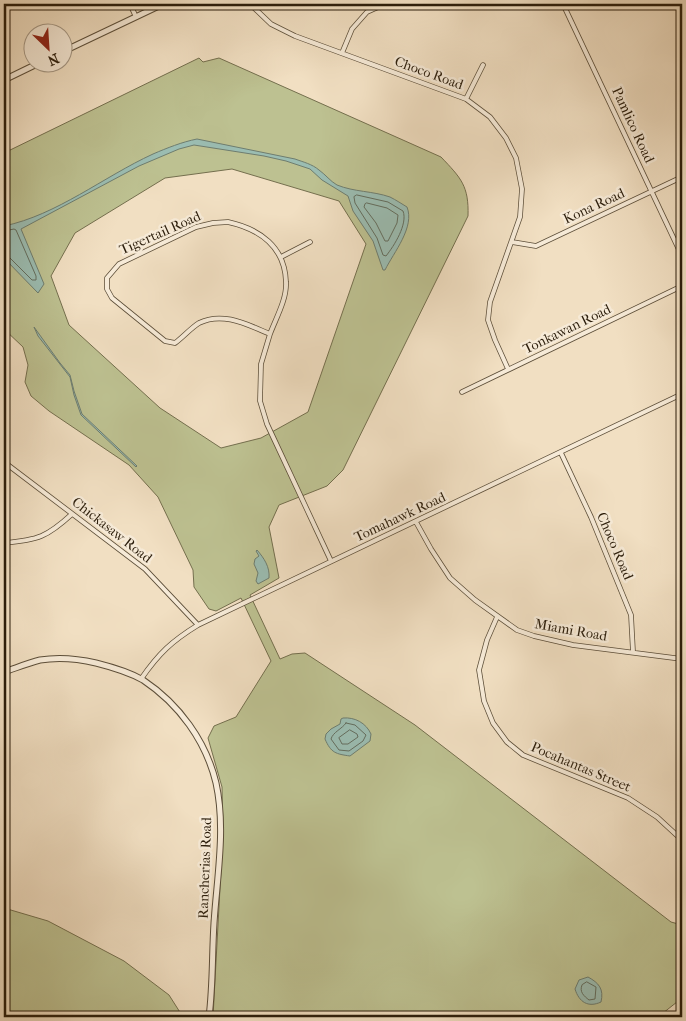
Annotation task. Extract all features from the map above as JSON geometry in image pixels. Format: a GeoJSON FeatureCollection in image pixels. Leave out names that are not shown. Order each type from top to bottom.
{"type":"FeatureCollection","features":[{"type":"Feature","properties":{"kind":"street"},"geometry":{"type":"LineString","coordinates":[[130,4],[136,17]]}},
{"type":"Feature","properties":{"kind":"street"},"geometry":{"type":"LineString","coordinates":[[72,47],[163,4]]}},
{"type":"Feature","properties":{"kind":"street","name":"Choco Road"},"geometry":{"type":"LineString","coordinates":[[250,4],[271,24],[295,36],[466,99],[490,117],[506,138],[516,158],[522,189],[520,217],[490,302],[488,320],[494,340],[508,369]]}},
{"type":"Feature","properties":{"kind":"street"},"geometry":{"type":"LineString","coordinates":[[342,53],[352,29],[367,12],[385,4]]}},
{"type":"Feature","properties":{"kind":"street","name":"Pamlico Road"},"geometry":{"type":"LineString","coordinates":[[563,4],[682,256]]}},
{"type":"Feature","properties":{"kind":"street"},"geometry":{"type":"LineString","coordinates":[[466,99],[483,65]]}},
{"type":"Feature","properties":{"kind":"street"},"geometry":{"type":"LineString","coordinates":[[4,80],[22,71]]}},
{"type":"Feature","properties":{"kind":"street","name":"Kona Road"},"geometry":{"type":"LineString","coordinates":[[512,242],[536,246],[682,177]]}},
{"type":"Feature","properties":{"kind":"street","name":"Tigertail Road"},"geometry":{"type":"LineString","coordinates":[[270,334],[233,319],[214,319],[199,324],[175,343],[165,341],[112,298],[107,290],[107,278],[119,264],[196,227],[213,222],[228,222],[245,226],[258,232],[270,242],[281,257],[286,282],[283,299],[270,334],[262,364],[260,401],[267,424],[331,561]]}},
{"type":"Feature","properties":{"kind":"street"},"geometry":{"type":"LineString","coordinates":[[281,257],[310,242]]}},
{"type":"Feature","properties":{"kind":"street","name":"Tonkawan Road"},"geometry":{"type":"LineString","coordinates":[[462,392],[682,286]]}},
{"type":"Feature","properties":{"kind":"street","name":"Tomahawk Road"},"geometry":{"type":"LineString","coordinates":[[141,679],[155,658],[176,638],[198,624],[682,394]]}},
{"type":"Feature","properties":{"kind":"street","name":"Choco Road"},"geometry":{"type":"LineString","coordinates":[[560,453],[591,517],[631,615],[633,652]]}},
{"type":"Feature","properties":{"kind":"street","name":"Chickasaw Road"},"geometry":{"type":"LineString","coordinates":[[4,462],[145,569],[198,624]]}},
{"type":"Feature","properties":{"kind":"street"},"geometry":{"type":"LineString","coordinates":[[4,543],[27,541],[47,534],[72,514]]}},
{"type":"Feature","properties":{"kind":"street","name":"Miami Road"},"geometry":{"type":"LineString","coordinates":[[416,522],[450,578],[475,600],[517,630],[573,645],[682,658]]}},
{"type":"Feature","properties":{"kind":"street","name":"Pocahantas Street"},"geometry":{"type":"LineString","coordinates":[[497,617],[486,640],[479,670],[484,701],[493,723],[507,742],[523,755],[628,798],[657,817],[682,840]]}},
{"type":"Feature","properties":{"kind":"street","name":"Rancherias Road"},"geometry":{"type":"LineString","coordinates":[[4,672],[41,660],[62,659],[85,661],[113,667],[141,679],[161,694],[191,726],[202,746],[216,783],[218,798],[220,836],[209,1017]]}},
{"type":"Feature","properties":{"kind":"green space"},"geometry":{"type":"Polygon","coordinates":[[[199,58],[203,62],[219,58],[441,157],[459,177],[467,197],[468,216],[343,470],[327,486],[279,505],[269,527],[279,578],[250,595],[280,659],[292,654],[305,653],[415,725],[671,922],[682,925],[682,998],[658,1017],[213,1017],[223,833],[222,787],[208,738],[214,726],[236,717],[271,661],[241,598],[216,611],[209,609],[194,587],[193,570],[158,497],[129,465],[49,411],[31,396],[25,382],[28,365],[23,347],[4,329],[4,153],[199,58]],[[232,169],[165,178],[75,233],[51,276],[69,325],[160,408],[221,448],[261,438],[308,412],[366,244],[339,201],[232,169]]]}},
{"type":"Feature","properties":{"kind":"green space"},"geometry":{"type":"Polygon","coordinates":[[[4,908],[48,921],[124,961],[169,995],[183,1017],[21,1017],[4,1009],[4,908]]]}},
{"type":"Feature","properties":{"kind":"water"},"geometry":{"type":"Polygon","coordinates":[[[197,139],[295,159],[316,168],[337,185],[390,197],[407,207],[409,215],[406,231],[385,270],[383,270],[373,241],[353,211],[348,196],[322,180],[310,169],[264,156],[194,145],[179,149],[139,166],[21,229],[44,284],[38,293],[4,258],[4,226],[24,221],[43,213],[153,154],[197,139]]]}},
{"type":"Feature","properties":{"kind":"water"},"geometry":{"type":"Polygon","coordinates":[[[34,327],[70,375],[82,414],[136,467],[81,415],[74,395],[70,377],[38,336],[34,327]]]}},
{"type":"Feature","properties":{"kind":"water"},"geometry":{"type":"Polygon","coordinates":[[[257,550],[269,570],[269,578],[258,584],[256,581],[258,573],[254,564],[255,559],[259,556],[257,550]]]}},
{"type":"Feature","properties":{"kind":"water"},"geometry":{"type":"Polygon","coordinates":[[[343,718],[360,722],[371,734],[370,741],[350,756],[334,752],[325,739],[326,734],[340,724],[343,718]]]}},
{"type":"Feature","properties":{"kind":"water"},"geometry":{"type":"Polygon","coordinates":[[[588,977],[600,987],[602,993],[601,1002],[596,1004],[585,1003],[577,994],[575,989],[579,980],[588,977]]]}}]}
